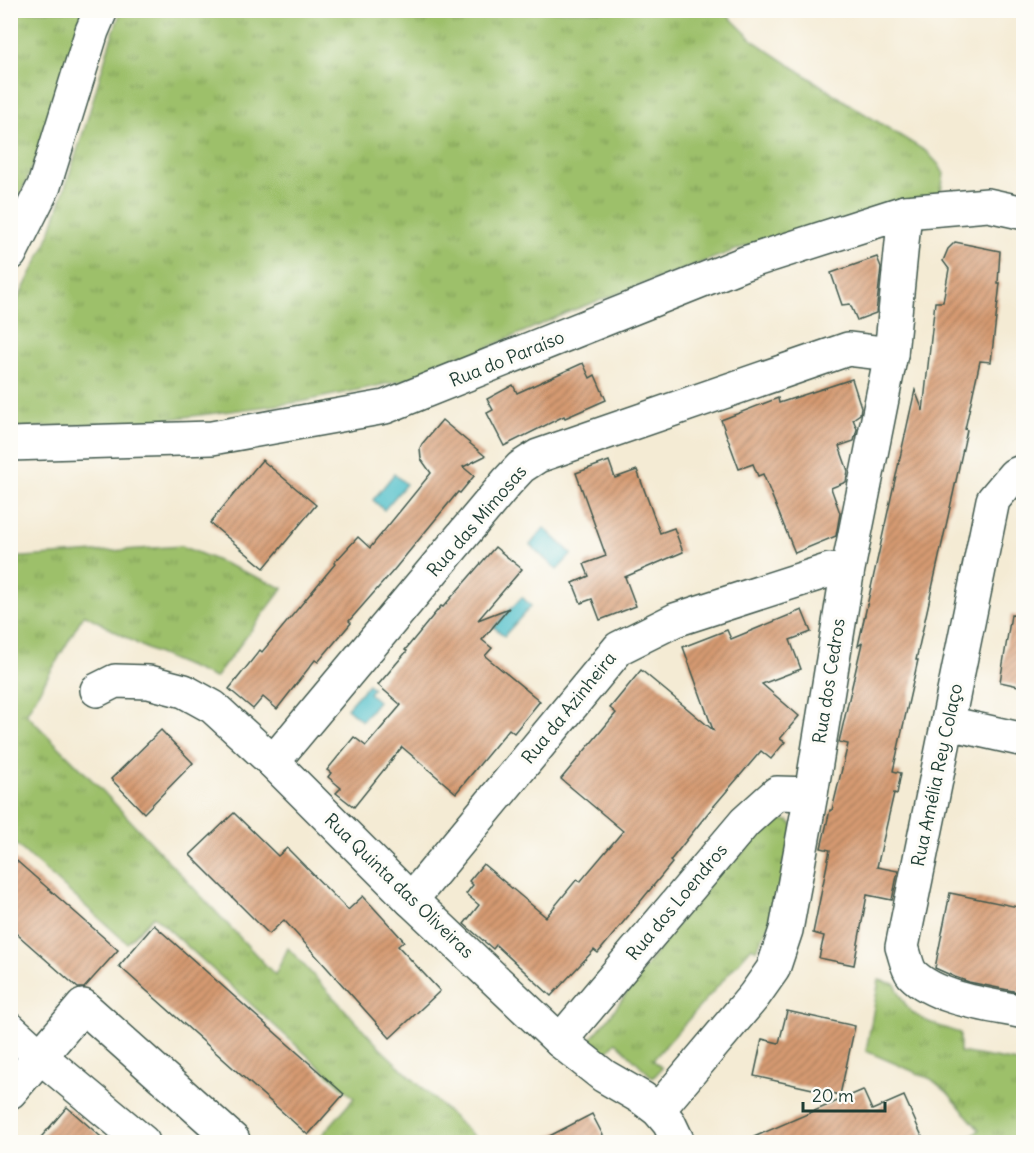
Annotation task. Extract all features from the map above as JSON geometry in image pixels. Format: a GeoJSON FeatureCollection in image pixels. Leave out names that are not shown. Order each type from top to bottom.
{"type":"FeatureCollection","features":[{"type":"Feature","properties":{"kind":"street"},"geometry":{"type":"LineString","coordinates":[[10,254],[44,186],[100,10]]}},
{"type":"Feature","properties":{"kind":"street","name":"Rua do Paraíso"},"geometry":{"type":"LineString","coordinates":[[10,444],[212,438],[385,407],[745,263],[905,212],[988,205],[1023,213]]}},
{"type":"Feature","properties":{"kind":"street","name":"Rua dos Cedros"},"geometry":{"type":"LineString","coordinates":[[658,1110],[754,996],[773,969],[786,930],[847,574],[891,354],[905,212]]}},
{"type":"Feature","properties":{"kind":"street","name":"Rua das Mimosas"},"geometry":{"type":"LineString","coordinates":[[273,762],[521,467],[538,456],[848,349],[891,354]]}},
{"type":"Feature","properties":{"kind":"street","name":"Rua Amélia Rey Colaço"},"geometry":{"type":"LineString","coordinates":[[1023,471],[1014,475],[993,500],[902,947],[911,972],[930,988],[965,1000],[1023,1012]]}},
{"type":"Feature","properties":{"kind":"street","name":"Rua da Azinheira"},"geometry":{"type":"LineString","coordinates":[[411,900],[619,648],[675,620],[830,570],[847,574]]}},
{"type":"Feature","properties":{"kind":"street","name":"Rua Quinta das Oliveiras"},"geometry":{"type":"LineString","coordinates":[[97,690],[115,681],[149,682],[184,691],[213,707],[273,762],[411,900],[560,1041],[604,1076],[658,1110],[669,1124],[678,1143]]}},
{"type":"Feature","properties":{"kind":"street"},"geometry":{"type":"LineString","coordinates":[[948,723],[1023,740]]}},
{"type":"Feature","properties":{"kind":"street","name":"Rua dos Loendros"},"geometry":{"type":"LineString","coordinates":[[560,1041],[745,822],[777,793],[811,794]]}},
{"type":"Feature","properties":{"kind":"street"},"geometry":{"type":"LineString","coordinates":[[10,1092],[83,1006],[233,1140],[231,1143]]}},
{"type":"Feature","properties":{"kind":"street"},"geometry":{"type":"LineString","coordinates":[[10,1029],[143,1143]]}},
{"type":"Feature","properties":{"kind":"green space"},"geometry":{"type":"Polygon","coordinates":[[[11,11],[89,11],[38,154],[11,217],[11,11]]]}},
{"type":"Feature","properties":{"kind":"green space"},"geometry":{"type":"Polygon","coordinates":[[[121,11],[723,11],[755,42],[927,152],[944,174],[941,191],[925,201],[749,245],[571,311],[457,361],[405,380],[300,402],[154,421],[11,429],[11,313],[47,242],[121,11]]]}},
{"type":"Feature","properties":{"kind":"green space"},"geometry":{"type":"Polygon","coordinates":[[[182,546],[283,588],[215,678],[147,649],[84,614],[26,714],[100,788],[275,975],[288,948],[384,1052],[480,1142],[316,1142],[354,1098],[154,916],[127,943],[11,840],[11,558],[182,546]]]}},
{"type":"Feature","properties":{"kind":"green space"},"geometry":{"type":"Polygon","coordinates":[[[789,821],[794,828],[786,872],[770,924],[756,950],[752,947],[653,1060],[662,1068],[653,1078],[616,1042],[604,1055],[587,1043],[607,1020],[695,900],[721,870],[738,858],[771,822],[789,821]]]}},
{"type":"Feature","properties":{"kind":"green space"},"geometry":{"type":"Polygon","coordinates":[[[879,980],[895,984],[907,1006],[922,1019],[960,1033],[960,1052],[1023,1063],[1023,1142],[965,1142],[979,1130],[948,1093],[931,1079],[866,1051],[879,980]]]}},
{"type":"Feature","properties":{"kind":"water"},"geometry":{"type":"Polygon","coordinates":[[[394,474],[406,484],[384,510],[373,500],[394,474]]]}},
{"type":"Feature","properties":{"kind":"water"},"geometry":{"type":"Polygon","coordinates":[[[544,528],[572,554],[557,570],[530,545],[544,528]]]}},
{"type":"Feature","properties":{"kind":"water"},"geometry":{"type":"Polygon","coordinates":[[[522,597],[531,606],[504,636],[494,627],[522,597]]]}},
{"type":"Feature","properties":{"kind":"water"},"geometry":{"type":"Polygon","coordinates":[[[368,684],[373,688],[369,693],[378,701],[362,721],[347,708],[368,684]]]}},
{"type":"Feature","properties":{"kind":"building"},"geometry":{"type":"Polygon","coordinates":[[[955,242],[1000,251],[998,283],[1000,283],[991,362],[980,361],[893,771],[901,773],[897,794],[894,793],[877,867],[898,871],[892,900],[867,895],[854,965],[819,958],[824,936],[813,933],[830,850],[821,848],[848,744],[839,742],[915,390],[923,411],[935,302],[943,302],[949,269],[943,261],[948,249],[955,242]]]}},
{"type":"Feature","properties":{"kind":"building"},"geometry":{"type":"Polygon","coordinates":[[[877,257],[881,267],[876,313],[857,320],[850,304],[842,305],[831,273],[877,257]]]}},
{"type":"Feature","properties":{"kind":"building"},"geometry":{"type":"Polygon","coordinates":[[[583,363],[590,378],[595,375],[606,400],[565,418],[564,416],[504,446],[487,413],[493,410],[487,399],[513,385],[517,393],[583,363]]]}},
{"type":"Feature","properties":{"kind":"building"},"geometry":{"type":"Polygon","coordinates":[[[852,379],[861,407],[860,414],[853,419],[857,429],[854,441],[839,446],[848,471],[846,482],[831,488],[840,513],[836,536],[795,553],[763,474],[758,476],[753,464],[739,469],[721,420],[778,398],[779,403],[852,379]]]}},
{"type":"Feature","properties":{"kind":"building"},"geometry":{"type":"Polygon","coordinates":[[[442,420],[485,456],[463,467],[474,476],[349,621],[351,623],[318,662],[315,660],[277,709],[263,697],[253,709],[229,689],[358,537],[370,548],[431,473],[421,459],[420,448],[442,420]]]}},
{"type":"Feature","properties":{"kind":"building"},"geometry":{"type":"Polygon","coordinates":[[[262,460],[316,505],[264,568],[210,523],[262,460]]]}},
{"type":"Feature","properties":{"kind":"building"},"geometry":{"type":"Polygon","coordinates":[[[609,461],[615,478],[637,470],[660,533],[674,528],[683,552],[625,577],[636,606],[600,620],[592,599],[581,603],[573,583],[589,576],[584,564],[606,556],[576,473],[609,461]]]}},
{"type":"Feature","properties":{"kind":"building"},"geometry":{"type":"Polygon","coordinates":[[[495,547],[522,569],[478,620],[509,608],[482,640],[492,648],[485,656],[540,701],[514,733],[509,729],[456,793],[402,747],[354,807],[336,793],[341,788],[328,777],[331,773],[327,770],[354,737],[366,746],[401,705],[378,685],[441,606],[443,607],[495,547]]]}},
{"type":"Feature","properties":{"kind":"building"},"geometry":{"type":"Polygon","coordinates":[[[802,610],[811,632],[790,640],[801,669],[762,684],[799,716],[780,739],[785,742],[771,759],[761,751],[708,813],[670,861],[672,863],[598,953],[594,950],[551,996],[496,945],[493,949],[464,924],[479,905],[466,894],[473,885],[469,881],[483,864],[546,917],[577,879],[580,882],[623,831],[561,779],[616,713],[610,708],[641,670],[713,730],[683,647],[727,630],[731,639],[802,610]]]}},
{"type":"Feature","properties":{"kind":"building"},"geometry":{"type":"Polygon","coordinates":[[[1011,615],[1023,616],[1023,687],[1000,682],[1011,615]]]}},
{"type":"Feature","properties":{"kind":"building"},"geometry":{"type":"Polygon","coordinates":[[[161,730],[193,763],[144,813],[111,779],[161,730]]]}},
{"type":"Feature","properties":{"kind":"building"},"geometry":{"type":"Polygon","coordinates":[[[234,813],[278,856],[287,848],[348,910],[363,896],[404,941],[398,946],[440,991],[390,1038],[284,920],[269,934],[190,855],[234,813]]]}},
{"type":"Feature","properties":{"kind":"building"},"geometry":{"type":"Polygon","coordinates":[[[10,855],[118,950],[84,988],[78,988],[10,928],[10,855]]]}},
{"type":"Feature","properties":{"kind":"building"},"geometry":{"type":"Polygon","coordinates":[[[950,893],[1023,908],[1023,993],[969,982],[935,968],[950,893]]]}},
{"type":"Feature","properties":{"kind":"building"},"geometry":{"type":"Polygon","coordinates":[[[154,925],[344,1094],[308,1135],[119,966],[154,925]]]}},
{"type":"Feature","properties":{"kind":"building"},"geometry":{"type":"Polygon","coordinates":[[[787,1011],[855,1026],[840,1095],[754,1076],[762,1039],[779,1043],[787,1011]]]}},
{"type":"Feature","properties":{"kind":"building"},"geometry":{"type":"Polygon","coordinates":[[[863,1090],[872,1110],[904,1096],[925,1143],[740,1143],[863,1090]]]}},
{"type":"Feature","properties":{"kind":"building"},"geometry":{"type":"Polygon","coordinates":[[[67,1107],[108,1143],[36,1143],[67,1107]]]}},
{"type":"Feature","properties":{"kind":"building"},"geometry":{"type":"Polygon","coordinates":[[[592,1114],[607,1143],[536,1143],[592,1114]]]}}]}
